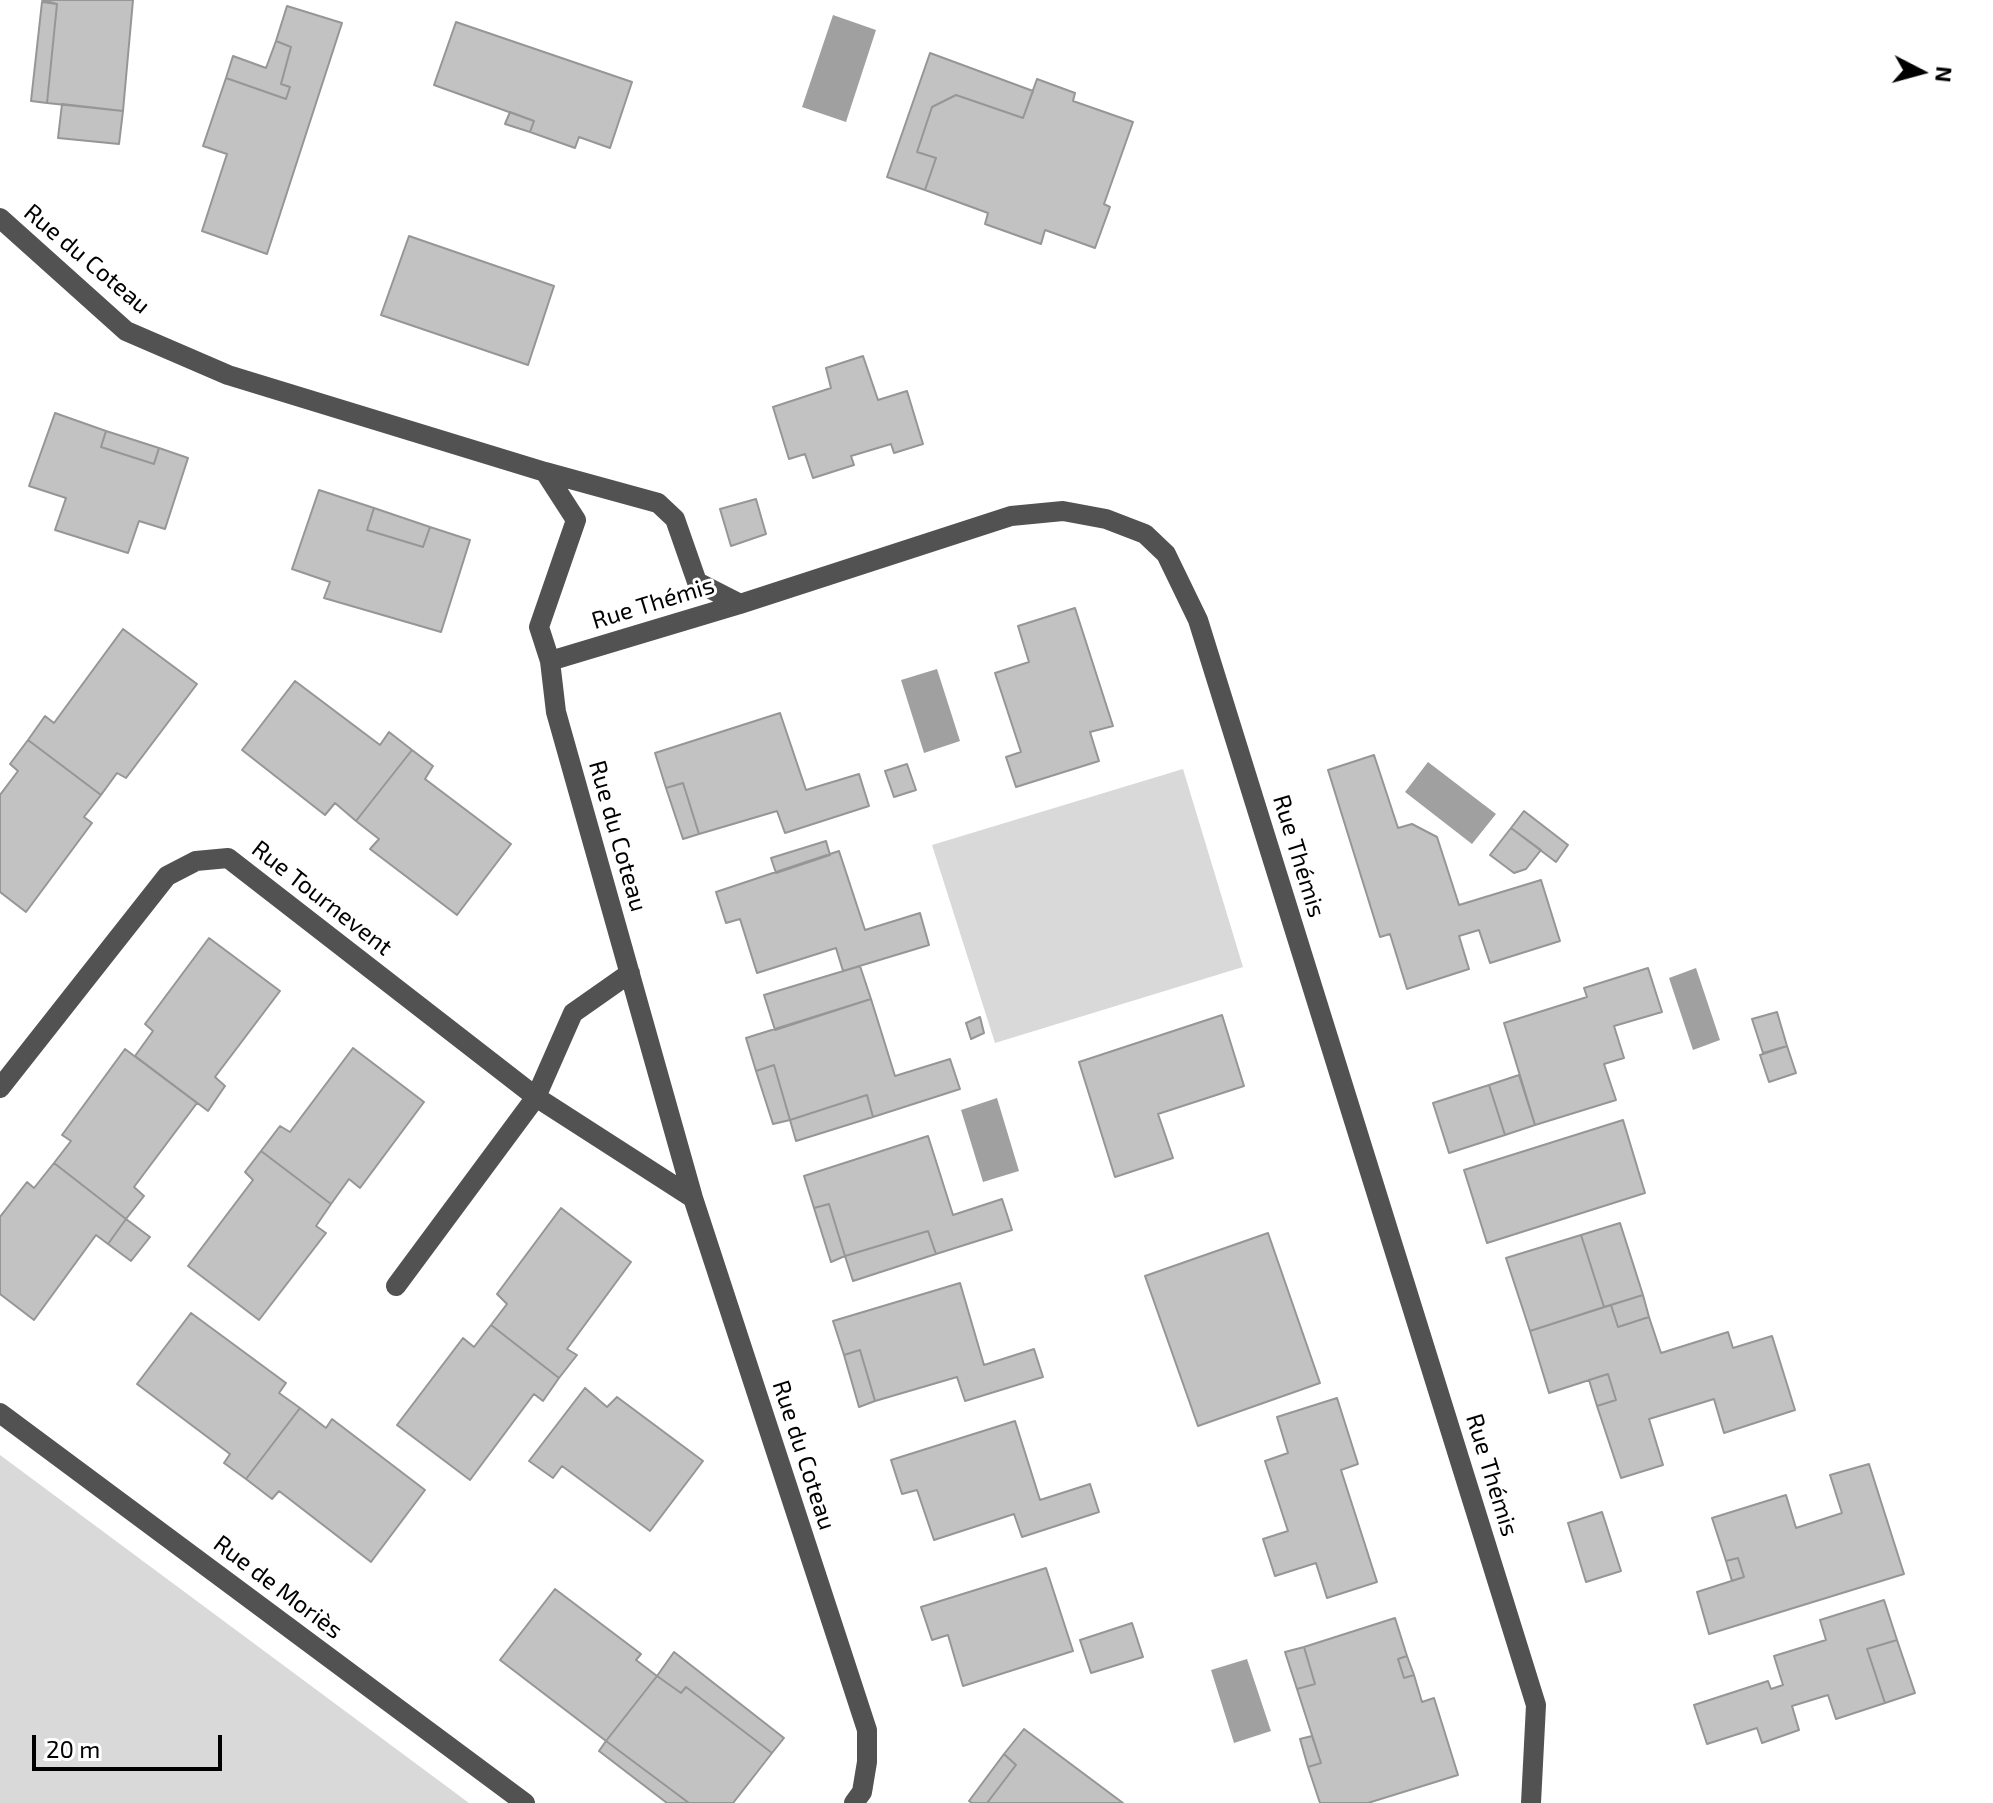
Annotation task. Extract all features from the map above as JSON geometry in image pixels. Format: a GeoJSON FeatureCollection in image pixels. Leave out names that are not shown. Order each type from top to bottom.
{"type":"FeatureCollection","features":[{"type":"Feature","properties":{"kind":"street","name":"Rue du Coteau"},"geometry":{"type":"LineString","coordinates":[[0,218],[126,331],[228,375],[545,472],[576,520],[539,627],[550,661],[556,712],[693,1198],[867,1730],[867,1762],[862,1792],[854,1803]]}},
{"type":"Feature","properties":{"kind":"street"},"geometry":{"type":"LineString","coordinates":[[545,472],[658,503],[675,519],[697,582],[740,604]]}},
{"type":"Feature","properties":{"kind":"street","name":"Rue Thémis"},"geometry":{"type":"LineString","coordinates":[[550,661],[740,604],[1011,516],[1063,511],[1106,519],[1145,534],[1166,554],[1198,620],[1536,1705],[1531,1803]]}},
{"type":"Feature","properties":{"kind":"street","name":"Rue Tournevent"},"geometry":{"type":"LineString","coordinates":[[0,1088],[167,876],[196,861],[228,858],[536,1097],[693,1198]]}},
{"type":"Feature","properties":{"kind":"street"},"geometry":{"type":"LineString","coordinates":[[396,1286],[536,1097],[573,1013],[630,973]]}},
{"type":"Feature","properties":{"kind":"street","name":"Rue de Moriès"},"geometry":{"type":"LineString","coordinates":[[0,1413],[525,1803]]}},
{"type":"Feature","properties":{"kind":"shaded area"},"geometry":{"type":"Polygon","coordinates":[[[833,15],[876,30],[846,122],[802,107],[833,15]]]}},
{"type":"Feature","properties":{"kind":"shaded area"},"geometry":{"type":"Polygon","coordinates":[[[937,669],[960,741],[924,753],[901,680],[937,669]]]}},
{"type":"Feature","properties":{"kind":"shaded area"},"geometry":{"type":"Polygon","coordinates":[[[1428,762],[1496,814],[1472,844],[1405,792],[1428,762]]]}},
{"type":"Feature","properties":{"kind":"shaded area"},"geometry":{"type":"Polygon","coordinates":[[[1183,769],[1243,967],[995,1043],[932,845],[1183,769]]]}},
{"type":"Feature","properties":{"kind":"shaded area"},"geometry":{"type":"Polygon","coordinates":[[[1696,968],[1720,1040],[1693,1050],[1669,978],[1696,968]]]}},
{"type":"Feature","properties":{"kind":"shaded area"},"geometry":{"type":"Polygon","coordinates":[[[997,1098],[1019,1171],[983,1182],[961,1110],[997,1098]]]}},
{"type":"Feature","properties":{"kind":"shaded area"},"geometry":{"type":"Polygon","coordinates":[[[0,1455],[469,1803],[0,1803],[0,1455]]]}},
{"type":"Feature","properties":{"kind":"shaded area"},"geometry":{"type":"Polygon","coordinates":[[[1247,1659],[1271,1731],[1234,1743],[1211,1670],[1247,1659]]]}},
{"type":"Feature","properties":{"kind":"building"},"geometry":{"type":"Polygon","coordinates":[[[42,0],[133,0],[123,111],[47,103],[57,4],[42,0]]]}},
{"type":"Feature","properties":{"kind":"building"},"geometry":{"type":"Polygon","coordinates":[[[42,2],[57,4],[47,103],[31,101],[42,2]]]}},
{"type":"Feature","properties":{"kind":"building"},"geometry":{"type":"Polygon","coordinates":[[[287,6],[342,23],[267,254],[202,231],[227,154],[203,146],[226,78],[286,99],[290,87],[281,84],[291,47],[276,41],[287,6]]]}},
{"type":"Feature","properties":{"kind":"building"},"geometry":{"type":"Polygon","coordinates":[[[456,22],[632,82],[610,148],[579,137],[575,148],[530,132],[534,121],[434,85],[456,22]]]}},
{"type":"Feature","properties":{"kind":"building"},"geometry":{"type":"Polygon","coordinates":[[[276,41],[291,47],[281,84],[290,87],[286,99],[226,78],[233,56],[266,68],[276,41]]]}},
{"type":"Feature","properties":{"kind":"building"},"geometry":{"type":"Polygon","coordinates":[[[930,53],[1033,91],[1023,118],[956,95],[932,107],[917,152],[936,158],[925,190],[887,177],[930,53]]]}},
{"type":"Feature","properties":{"kind":"building"},"geometry":{"type":"Polygon","coordinates":[[[1037,79],[1075,93],[1073,101],[1133,122],[1104,204],[1110,207],[1095,248],[1045,230],[1041,244],[985,224],[988,213],[925,190],[936,158],[917,152],[932,107],[956,95],[1023,118],[1037,79]]]}},
{"type":"Feature","properties":{"kind":"building"},"geometry":{"type":"Polygon","coordinates":[[[62,104],[123,111],[119,144],[58,138],[62,104]]]}},
{"type":"Feature","properties":{"kind":"building"},"geometry":{"type":"Polygon","coordinates":[[[510,112],[534,121],[530,132],[505,124],[510,112]]]}},
{"type":"Feature","properties":{"kind":"building"},"geometry":{"type":"Polygon","coordinates":[[[409,236],[554,286],[528,365],[381,315],[409,236]]]}},
{"type":"Feature","properties":{"kind":"building"},"geometry":{"type":"Polygon","coordinates":[[[863,356],[878,400],[907,391],[923,444],[894,453],[891,444],[851,456],[854,465],[813,478],[805,454],[789,459],[773,407],[831,388],[826,368],[863,356]]]}},
{"type":"Feature","properties":{"kind":"building"},"geometry":{"type":"Polygon","coordinates":[[[55,413],[106,431],[101,447],[154,464],[159,448],[188,458],[165,529],[139,521],[128,553],[55,530],[66,498],[29,486],[55,413]]]}},
{"type":"Feature","properties":{"kind":"building"},"geometry":{"type":"Polygon","coordinates":[[[106,431],[159,448],[154,464],[101,447],[106,431]]]}},
{"type":"Feature","properties":{"kind":"building"},"geometry":{"type":"Polygon","coordinates":[[[319,490],[374,508],[367,530],[423,547],[430,527],[470,540],[441,632],[324,598],[330,582],[292,569],[319,490]]]}},
{"type":"Feature","properties":{"kind":"building"},"geometry":{"type":"Polygon","coordinates":[[[756,499],[766,534],[731,546],[720,509],[756,499]]]}},
{"type":"Feature","properties":{"kind":"building"},"geometry":{"type":"Polygon","coordinates":[[[374,508],[430,527],[423,547],[367,530],[374,508]]]}},
{"type":"Feature","properties":{"kind":"building"},"geometry":{"type":"Polygon","coordinates":[[[1075,608],[1113,726],[1090,732],[1099,761],[1016,787],[1006,757],[1021,752],[995,673],[1029,662],[1018,626],[1075,608]]]}},
{"type":"Feature","properties":{"kind":"building"},"geometry":{"type":"Polygon","coordinates":[[[123,629],[197,684],[126,778],[117,773],[101,795],[28,740],[45,716],[54,723],[123,629]]]}},
{"type":"Feature","properties":{"kind":"building"},"geometry":{"type":"Polygon","coordinates":[[[295,681],[380,745],[389,732],[412,750],[356,821],[335,803],[325,815],[242,750],[295,681]]]}},
{"type":"Feature","properties":{"kind":"building"},"geometry":{"type":"Polygon","coordinates":[[[780,713],[806,790],[859,774],[869,806],[785,833],[777,811],[699,834],[683,783],[666,788],[655,753],[780,713]]]}},
{"type":"Feature","properties":{"kind":"building"},"geometry":{"type":"Polygon","coordinates":[[[28,740],[101,795],[84,817],[92,823],[26,912],[0,892],[0,795],[18,771],[10,764],[28,740]]]}},
{"type":"Feature","properties":{"kind":"building"},"geometry":{"type":"Polygon","coordinates":[[[412,750],[433,766],[425,779],[511,844],[457,915],[370,849],[379,839],[356,821],[412,750]]]}},
{"type":"Feature","properties":{"kind":"building"},"geometry":{"type":"Polygon","coordinates":[[[1374,755],[1398,828],[1412,824],[1437,837],[1459,905],[1541,880],[1560,941],[1490,963],[1479,930],[1459,936],[1469,969],[1407,989],[1390,934],[1380,937],[1328,770],[1374,755]]]}},
{"type":"Feature","properties":{"kind":"building"},"geometry":{"type":"Polygon","coordinates":[[[907,764],[916,790],[894,797],[885,771],[907,764]]]}},
{"type":"Feature","properties":{"kind":"building"},"geometry":{"type":"Polygon","coordinates":[[[683,783],[699,834],[683,839],[666,788],[683,783]]]}},
{"type":"Feature","properties":{"kind":"building"},"geometry":{"type":"Polygon","coordinates":[[[1524,811],[1568,845],[1556,862],[1511,828],[1524,811]]]}},
{"type":"Feature","properties":{"kind":"building"},"geometry":{"type":"Polygon","coordinates":[[[1511,828],[1541,850],[1526,869],[1514,873],[1490,855],[1511,828]]]}},
{"type":"Feature","properties":{"kind":"building"},"geometry":{"type":"Polygon","coordinates":[[[826,841],[830,855],[776,873],[771,858],[826,841]]]}},
{"type":"Feature","properties":{"kind":"building"},"geometry":{"type":"Polygon","coordinates":[[[839,851],[865,930],[920,913],[929,945],[843,971],[836,948],[757,973],[740,919],[726,923],[716,892],[839,851]]]}},
{"type":"Feature","properties":{"kind":"building"},"geometry":{"type":"Polygon","coordinates":[[[209,938],[280,991],[215,1077],[225,1086],[208,1111],[135,1056],[153,1031],[145,1024],[209,938]]]}},
{"type":"Feature","properties":{"kind":"building"},"geometry":{"type":"Polygon","coordinates":[[[860,966],[871,999],[775,1030],[764,995],[860,966]]]}},
{"type":"Feature","properties":{"kind":"building"},"geometry":{"type":"Polygon","coordinates":[[[1648,968],[1662,1012],[1614,1026],[1624,1058],[1604,1064],[1616,1100],[1535,1125],[1504,1023],[1587,997],[1584,988],[1648,968]]]}},
{"type":"Feature","properties":{"kind":"building"},"geometry":{"type":"Polygon","coordinates":[[[871,999],[895,1076],[950,1059],[960,1089],[873,1117],[867,1095],[790,1120],[774,1065],[756,1071],[746,1038],[871,999]]]}},
{"type":"Feature","properties":{"kind":"building"},"geometry":{"type":"Polygon","coordinates":[[[1777,1012],[1787,1046],[1763,1053],[1752,1019],[1777,1012]]]}},
{"type":"Feature","properties":{"kind":"building"},"geometry":{"type":"Polygon","coordinates":[[[1222,1015],[1244,1086],[1158,1114],[1173,1158],[1115,1177],[1079,1062],[1222,1015]]]}},
{"type":"Feature","properties":{"kind":"building"},"geometry":{"type":"Polygon","coordinates":[[[980,1017],[984,1033],[971,1039],[966,1023],[980,1017]]]}},
{"type":"Feature","properties":{"kind":"building"},"geometry":{"type":"Polygon","coordinates":[[[1787,1046],[1796,1073],[1769,1082],[1760,1055],[1787,1046]]]}},
{"type":"Feature","properties":{"kind":"building"},"geometry":{"type":"Polygon","coordinates":[[[353,1048],[424,1102],[360,1188],[349,1179],[331,1204],[261,1151],[280,1126],[290,1132],[353,1048]]]}},
{"type":"Feature","properties":{"kind":"building"},"geometry":{"type":"Polygon","coordinates":[[[125,1049],[197,1103],[134,1187],[144,1196],[126,1219],[54,1163],[71,1141],[62,1135],[125,1049]]]}},
{"type":"Feature","properties":{"kind":"building"},"geometry":{"type":"Polygon","coordinates":[[[774,1065],[790,1120],[773,1124],[756,1071],[774,1065]]]}},
{"type":"Feature","properties":{"kind":"building"},"geometry":{"type":"Polygon","coordinates":[[[1519,1075],[1535,1125],[1505,1135],[1489,1085],[1519,1075]]]}},
{"type":"Feature","properties":{"kind":"building"},"geometry":{"type":"Polygon","coordinates":[[[1489,1085],[1505,1135],[1449,1153],[1433,1103],[1489,1085]]]}},
{"type":"Feature","properties":{"kind":"building"},"geometry":{"type":"Polygon","coordinates":[[[867,1095],[873,1117],[796,1141],[790,1120],[867,1095]]]}},
{"type":"Feature","properties":{"kind":"building"},"geometry":{"type":"Polygon","coordinates":[[[1623,1120],[1645,1193],[1487,1243],[1464,1170],[1623,1120]]]}},
{"type":"Feature","properties":{"kind":"building"},"geometry":{"type":"Polygon","coordinates":[[[928,1136],[953,1215],[1002,1199],[1012,1230],[936,1254],[928,1231],[845,1256],[829,1204],[814,1208],[804,1176],[928,1136]]]}},
{"type":"Feature","properties":{"kind":"building"},"geometry":{"type":"Polygon","coordinates":[[[261,1151],[331,1204],[316,1226],[326,1233],[259,1320],[188,1266],[253,1180],[245,1172],[261,1151]]]}},
{"type":"Feature","properties":{"kind":"building"},"geometry":{"type":"Polygon","coordinates":[[[54,1163],[126,1219],[108,1244],[96,1235],[34,1320],[0,1294],[0,1217],[27,1182],[34,1188],[54,1163]]]}},
{"type":"Feature","properties":{"kind":"building"},"geometry":{"type":"Polygon","coordinates":[[[829,1204],[845,1256],[831,1262],[814,1208],[829,1204]]]}},
{"type":"Feature","properties":{"kind":"building"},"geometry":{"type":"Polygon","coordinates":[[[561,1208],[631,1262],[567,1349],[577,1355],[559,1378],[491,1325],[507,1304],[497,1294],[561,1208]]]}},
{"type":"Feature","properties":{"kind":"building"},"geometry":{"type":"Polygon","coordinates":[[[126,1219],[150,1237],[131,1261],[108,1244],[126,1219]]]}},
{"type":"Feature","properties":{"kind":"building"},"geometry":{"type":"Polygon","coordinates":[[[1620,1223],[1643,1295],[1604,1307],[1581,1235],[1620,1223]]]}},
{"type":"Feature","properties":{"kind":"building"},"geometry":{"type":"Polygon","coordinates":[[[928,1231],[936,1254],[853,1281],[845,1256],[928,1231]]]}},
{"type":"Feature","properties":{"kind":"building"},"geometry":{"type":"Polygon","coordinates":[[[1268,1233],[1320,1383],[1198,1426],[1145,1276],[1268,1233]]]}},
{"type":"Feature","properties":{"kind":"building"},"geometry":{"type":"Polygon","coordinates":[[[1581,1235],[1604,1307],[1530,1331],[1506,1258],[1581,1235]]]}},
{"type":"Feature","properties":{"kind":"building"},"geometry":{"type":"Polygon","coordinates":[[[960,1283],[984,1365],[1034,1349],[1043,1377],[965,1401],[957,1377],[875,1401],[860,1350],[844,1355],[833,1321],[960,1283]]]}},
{"type":"Feature","properties":{"kind":"building"},"geometry":{"type":"Polygon","coordinates":[[[1643,1295],[1649,1317],[1618,1327],[1611,1305],[1643,1295]]]}},
{"type":"Feature","properties":{"kind":"building"},"geometry":{"type":"Polygon","coordinates":[[[1611,1305],[1618,1327],[1649,1317],[1661,1353],[1728,1332],[1733,1348],[1772,1336],[1795,1410],[1724,1433],[1714,1399],[1649,1419],[1663,1465],[1621,1478],[1597,1406],[1616,1400],[1608,1374],[1549,1393],[1530,1331],[1611,1305]]]}},
{"type":"Feature","properties":{"kind":"building"},"geometry":{"type":"Polygon","coordinates":[[[191,1313],[286,1383],[279,1393],[300,1408],[246,1479],[224,1463],[230,1454],[137,1384],[191,1313]]]}},
{"type":"Feature","properties":{"kind":"building"},"geometry":{"type":"Polygon","coordinates":[[[491,1325],[559,1378],[543,1401],[534,1394],[470,1480],[397,1425],[463,1338],[474,1347],[491,1325]]]}},
{"type":"Feature","properties":{"kind":"building"},"geometry":{"type":"Polygon","coordinates":[[[860,1350],[875,1401],[859,1407],[844,1355],[860,1350]]]}},
{"type":"Feature","properties":{"kind":"building"},"geometry":{"type":"Polygon","coordinates":[[[1608,1374],[1616,1400],[1597,1406],[1589,1380],[1608,1374]]]}},
{"type":"Feature","properties":{"kind":"building"},"geometry":{"type":"Polygon","coordinates":[[[585,1388],[607,1407],[617,1397],[703,1461],[650,1531],[562,1466],[553,1478],[529,1461],[585,1388]]]}},
{"type":"Feature","properties":{"kind":"building"},"geometry":{"type":"Polygon","coordinates":[[[1337,1398],[1358,1464],[1341,1470],[1377,1582],[1327,1598],[1316,1563],[1275,1576],[1263,1539],[1288,1531],[1265,1461],[1288,1453],[1277,1417],[1337,1398]]]}},
{"type":"Feature","properties":{"kind":"building"},"geometry":{"type":"Polygon","coordinates":[[[300,1408],[326,1428],[332,1419],[425,1490],[371,1562],[279,1491],[272,1499],[246,1479],[300,1408]]]}},
{"type":"Feature","properties":{"kind":"building"},"geometry":{"type":"Polygon","coordinates":[[[1015,1421],[1040,1500],[1090,1484],[1099,1512],[1022,1537],[1014,1514],[934,1540],[917,1490],[902,1494],[891,1460],[1015,1421]]]}},
{"type":"Feature","properties":{"kind":"building"},"geometry":{"type":"Polygon","coordinates":[[[1869,1464],[1904,1574],[1709,1634],[1697,1592],[1744,1577],[1738,1558],[1726,1561],[1712,1518],[1786,1495],[1796,1528],[1842,1513],[1830,1475],[1869,1464]]]}},
{"type":"Feature","properties":{"kind":"building"},"geometry":{"type":"Polygon","coordinates":[[[1602,1512],[1621,1571],[1586,1582],[1568,1523],[1602,1512]]]}},
{"type":"Feature","properties":{"kind":"building"},"geometry":{"type":"Polygon","coordinates":[[[1738,1558],[1744,1577],[1732,1581],[1726,1561],[1738,1558]]]}},
{"type":"Feature","properties":{"kind":"building"},"geometry":{"type":"Polygon","coordinates":[[[1046,1568],[1073,1651],[963,1686],[948,1635],[932,1640],[921,1607],[1046,1568]]]}},
{"type":"Feature","properties":{"kind":"building"},"geometry":{"type":"Polygon","coordinates":[[[555,1589],[641,1654],[636,1660],[657,1676],[606,1741],[500,1660],[555,1589]]]}},
{"type":"Feature","properties":{"kind":"building"},"geometry":{"type":"Polygon","coordinates":[[[1884,1600],[1897,1640],[1867,1649],[1885,1703],[1836,1719],[1828,1695],[1792,1706],[1799,1730],[1762,1743],[1757,1728],[1707,1744],[1694,1705],[1768,1681],[1771,1689],[1783,1685],[1774,1656],[1826,1640],[1820,1620],[1884,1600]]]}},
{"type":"Feature","properties":{"kind":"building"},"geometry":{"type":"Polygon","coordinates":[[[1395,1618],[1407,1656],[1398,1659],[1404,1678],[1414,1675],[1422,1702],[1434,1698],[1458,1775],[1368,1803],[1320,1803],[1308,1767],[1321,1763],[1297,1689],[1315,1684],[1304,1647],[1395,1618]]]}},
{"type":"Feature","properties":{"kind":"building"},"geometry":{"type":"Polygon","coordinates":[[[1132,1623],[1143,1657],[1091,1673],[1080,1640],[1132,1623]]]}},
{"type":"Feature","properties":{"kind":"building"},"geometry":{"type":"Polygon","coordinates":[[[1897,1640],[1915,1693],[1885,1703],[1867,1649],[1897,1640]]]}},
{"type":"Feature","properties":{"kind":"building"},"geometry":{"type":"Polygon","coordinates":[[[1304,1647],[1315,1684],[1297,1689],[1285,1652],[1304,1647]]]}},
{"type":"Feature","properties":{"kind":"building"},"geometry":{"type":"Polygon","coordinates":[[[674,1652],[784,1738],[772,1753],[686,1687],[681,1693],[657,1676],[674,1652]]]}},
{"type":"Feature","properties":{"kind":"building"},"geometry":{"type":"Polygon","coordinates":[[[1407,1656],[1414,1675],[1404,1678],[1398,1659],[1407,1656]]]}},
{"type":"Feature","properties":{"kind":"building"},"geometry":{"type":"Polygon","coordinates":[[[657,1676],[681,1693],[686,1687],[772,1753],[733,1803],[689,1803],[606,1741],[657,1676]]]}},
{"type":"Feature","properties":{"kind":"building"},"geometry":{"type":"Polygon","coordinates":[[[1024,1729],[1123,1803],[987,1803],[1016,1765],[1004,1754],[1024,1729]]]}},
{"type":"Feature","properties":{"kind":"building"},"geometry":{"type":"Polygon","coordinates":[[[1312,1736],[1321,1763],[1308,1767],[1300,1739],[1312,1736]]]}},
{"type":"Feature","properties":{"kind":"building"},"geometry":{"type":"Polygon","coordinates":[[[606,1741],[689,1803],[667,1803],[599,1751],[606,1741]]]}},
{"type":"Feature","properties":{"kind":"building"},"geometry":{"type":"Polygon","coordinates":[[[1004,1754],[1016,1765],[987,1803],[969,1801],[1004,1754]]]}}]}
